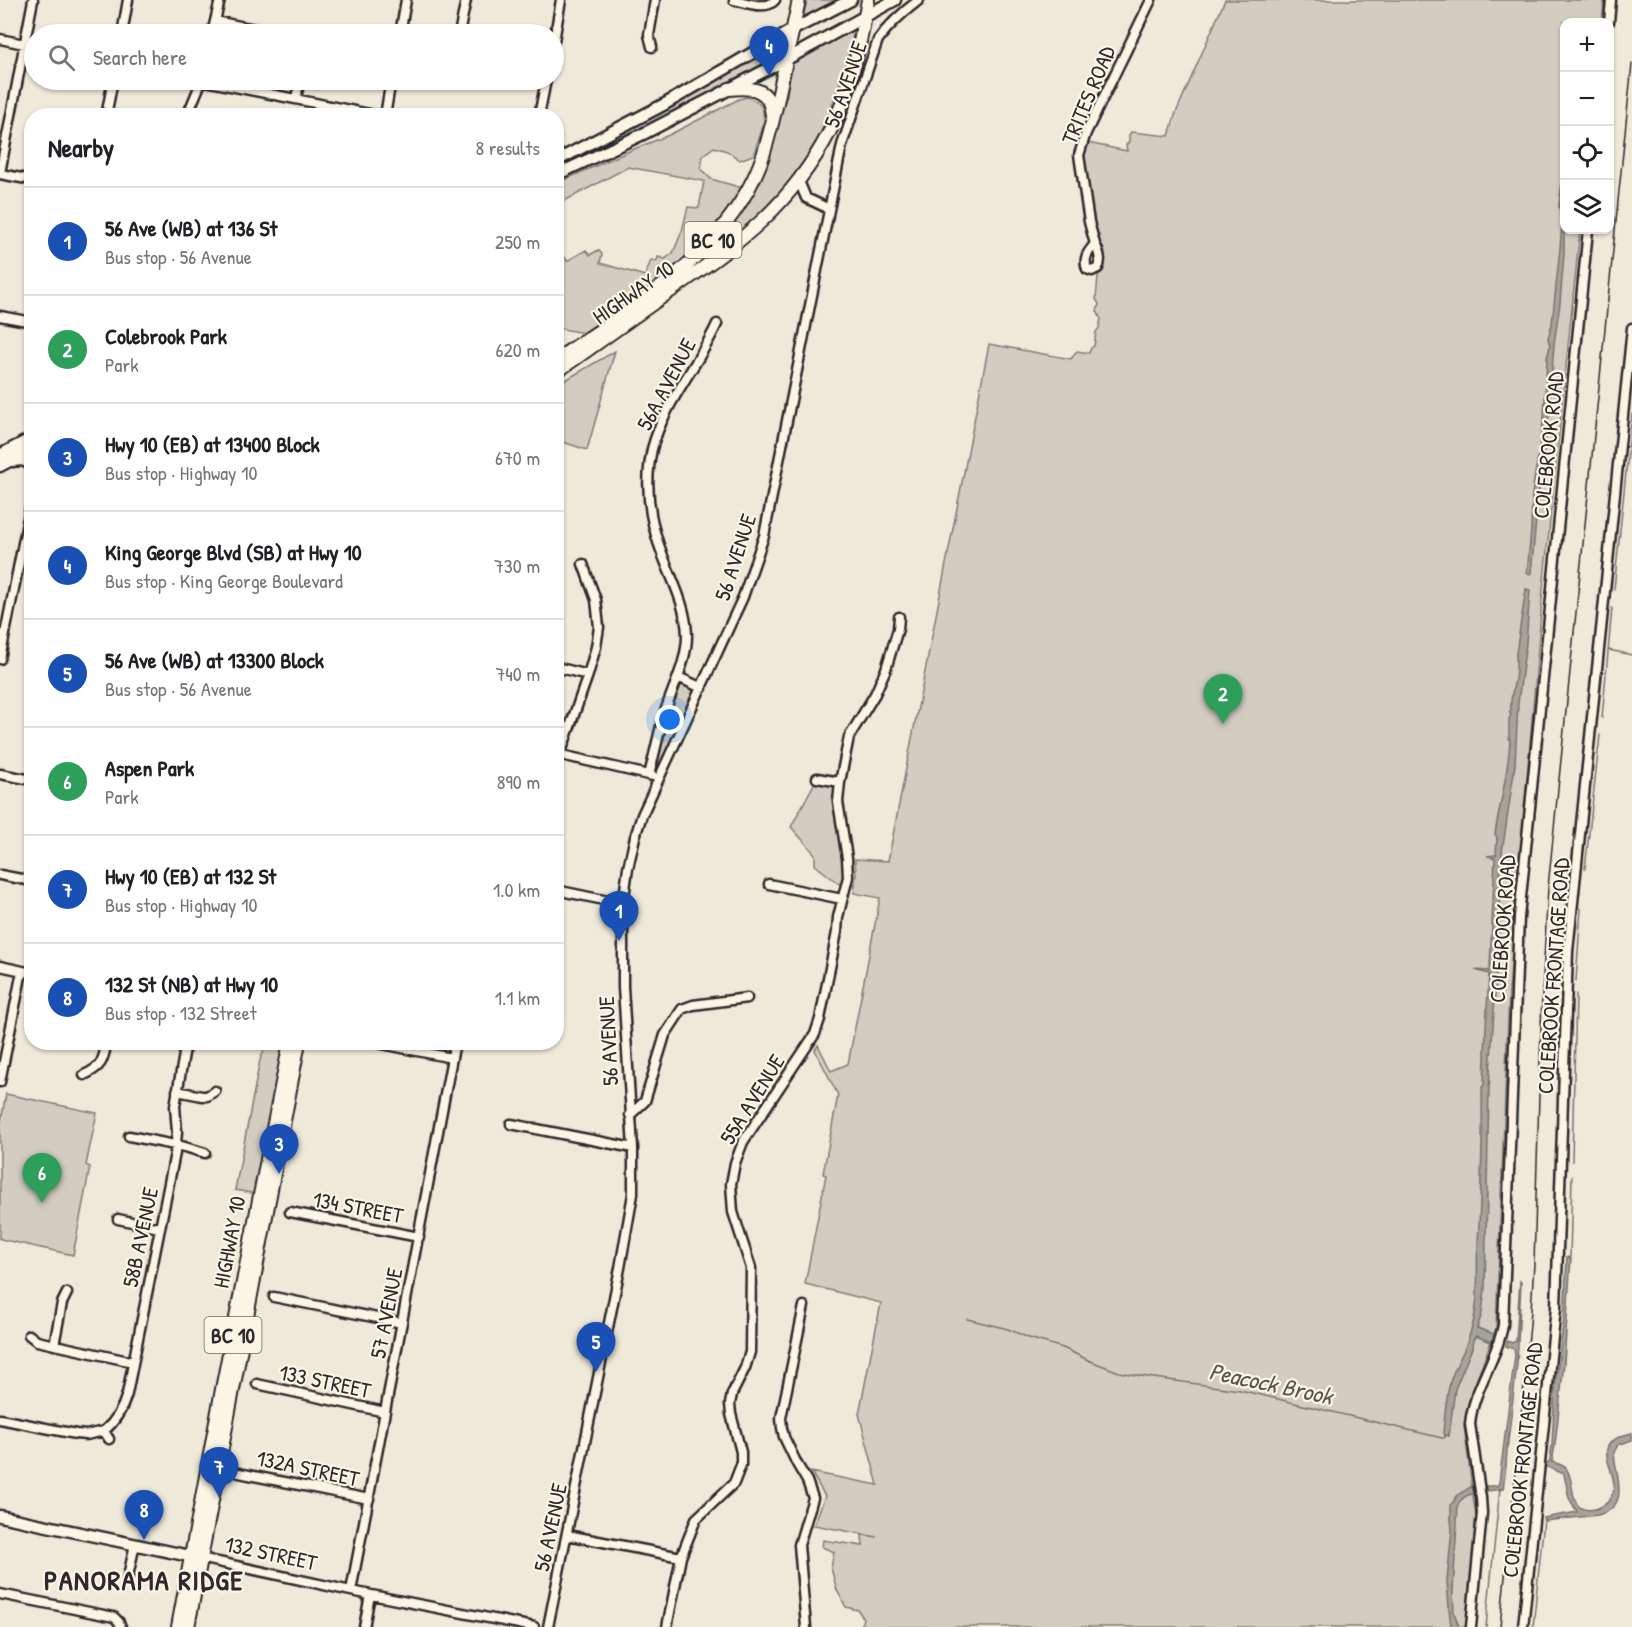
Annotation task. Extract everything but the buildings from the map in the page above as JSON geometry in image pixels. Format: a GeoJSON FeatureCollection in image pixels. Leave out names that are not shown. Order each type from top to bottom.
{"type":"FeatureCollection","features":[{"type":"Feature","properties":{"kind":"highway","name":"HIGHWAY 10"},"geometry":{"type":"LineString","coordinates":[[564,354],[678,274],[723,228],[742,200],[756,175],[772,124],[799,0]]}},
{"type":"Feature","properties":{"kind":"highway","name":"HIGHWAY 10"},"geometry":{"type":"LineString","coordinates":[[564,366],[734,245],[801,187],[845,97],[856,61],[868,0]]}},
{"type":"Feature","properties":{"kind":"highway"},"geometry":{"type":"LineString","coordinates":[[729,89],[754,88],[761,92],[769,101],[772,124]]}},
{"type":"Feature","properties":{"kind":"highway","name":"HIGHWAY 10"},"geometry":{"type":"LineString","coordinates":[[188,1627],[196,1557],[289,1050]]}},
{"type":"Feature","properties":{"kind":"highway","name":"HIGHWAY 10"},"geometry":{"type":"LineString","coordinates":[[178,1627],[196,1557],[297,1050]]}},
{"type":"Feature","properties":{"kind":"main road"},"geometry":{"type":"LineString","coordinates":[[564,157],[665,104],[792,30],[851,0]]}},
{"type":"Feature","properties":{"kind":"main road"},"geometry":{"type":"LineString","coordinates":[[564,171],[643,134],[895,0]]}},
{"type":"Feature","properties":{"kind":"main road"},"geometry":{"type":"LineString","coordinates":[[2,461],[24,444]]}},
{"type":"Feature","properties":{"kind":"main road"},"geometry":{"type":"LineString","coordinates":[[2,461],[24,452]]}},
{"type":"Feature","properties":{"kind":"main road"},"geometry":{"type":"LineString","coordinates":[[2,461],[24,460]]}},
{"type":"Feature","properties":{"kind":"main road","name":"132 STREET"},"geometry":{"type":"LineString","coordinates":[[0,1516],[196,1557]]}},
{"type":"Feature","properties":{"kind":"street"},"geometry":{"type":"LineString","coordinates":[[29,24],[33,0]]}},
{"type":"Feature","properties":{"kind":"street"},"geometry":{"type":"LineString","coordinates":[[124,24],[128,0]]}},
{"type":"Feature","properties":{"kind":"street"},"geometry":{"type":"LineString","coordinates":[[214,24],[220,0]]}},
{"type":"Feature","properties":{"kind":"street"},"geometry":{"type":"LineString","coordinates":[[402,24],[406,0]]}},
{"type":"Feature","properties":{"kind":"street"},"geometry":{"type":"LineString","coordinates":[[461,24],[466,0]]}},
{"type":"Feature","properties":{"kind":"street"},"geometry":{"type":"LineString","coordinates":[[557,24],[561,0]]}},
{"type":"Feature","properties":{"kind":"street"},"geometry":{"type":"LineString","coordinates":[[652,47],[649,35],[655,0]]}},
{"type":"Feature","properties":{"kind":"street"},"geometry":{"type":"LineString","coordinates":[[734,0],[763,6],[773,2]]}},
{"type":"Feature","properties":{"kind":"street","name":"56 AVENUE"},"geometry":{"type":"LineString","coordinates":[[548,1627],[633,1194],[633,1148],[623,987],[623,904],[627,868],[642,815],[743,597],[764,536],[842,145],[878,40],[887,27],[919,0]]}},
{"type":"Feature","properties":{"kind":"street","name":"TRITES ROAD"},"geometry":{"type":"LineString","coordinates":[[1095,244],[1089,222],[1078,154],[1151,0]]}},
{"type":"Feature","properties":{"kind":"street"},"geometry":{"type":"LineString","coordinates":[[1609,18],[1611,0]]}},
{"type":"Feature","properties":{"kind":"street"},"geometry":{"type":"LineString","coordinates":[[215,21],[230,24]]}},
{"type":"Feature","properties":{"kind":"street"},"geometry":{"type":"LineString","coordinates":[[0,39],[24,44]]}},
{"type":"Feature","properties":{"kind":"street"},"geometry":{"type":"LineString","coordinates":[[24,49],[0,174],[24,178]]}},
{"type":"Feature","properties":{"kind":"street"},"geometry":{"type":"LineString","coordinates":[[108,108],[111,90]]}},
{"type":"Feature","properties":{"kind":"street"},"geometry":{"type":"LineString","coordinates":[[190,108],[197,90]]}},
{"type":"Feature","properties":{"kind":"street"},"geometry":{"type":"LineString","coordinates":[[251,90],[340,108]]}},
{"type":"Feature","properties":{"kind":"street"},"geometry":{"type":"LineString","coordinates":[[296,99],[298,90]]}},
{"type":"Feature","properties":{"kind":"street"},"geometry":{"type":"LineString","coordinates":[[386,108],[389,90]]}},
{"type":"Feature","properties":{"kind":"street"},"geometry":{"type":"LineString","coordinates":[[541,108],[544,90]]}},
{"type":"Feature","properties":{"kind":"street"},"geometry":{"type":"LineString","coordinates":[[801,187],[806,198],[828,210]]}},
{"type":"Feature","properties":{"kind":"street","name":"COLEBROOK ROAD"},"geometry":{"type":"LineString","coordinates":[[1471,1627],[1482,1513],[1470,1424],[1474,1403],[1503,1325],[1519,917],[1588,234]]}},
{"type":"Feature","properties":{"kind":"street"},"geometry":{"type":"LineString","coordinates":[[0,316],[24,320]]}},
{"type":"Feature","properties":{"kind":"street","name":"56A AVENUE"},"geometry":{"type":"LineString","coordinates":[[649,775],[663,717],[684,658],[687,634],[682,602],[651,520],[648,474],[652,449],[660,426],[717,324]]}},
{"type":"Feature","properties":{"kind":"street","name":"COLEBROOK FRONTAGE ROAD"},"geometry":{"type":"LineString","coordinates":[[1523,1627],[1556,1308],[1568,951],[1632,328]]}},
{"type":"Feature","properties":{"kind":"street"},"geometry":{"type":"LineString","coordinates":[[0,659],[24,550]]}},
{"type":"Feature","properties":{"kind":"street"},"geometry":{"type":"LineString","coordinates":[[564,738],[588,675],[599,627],[596,600],[583,564]]}},
{"type":"Feature","properties":{"kind":"street","name":"55A AVENUE"},"geometry":{"type":"LineString","coordinates":[[667,1627],[681,1557],[696,1519],[734,1484],[741,1465],[741,1452],[730,1404],[750,1352],[751,1268],[733,1212],[731,1184],[735,1163],[743,1142],[815,1034],[820,1018],[848,877],[838,802],[849,736],[875,694],[898,629],[899,617]]}},
{"type":"Feature","properties":{"kind":"street"},"geometry":{"type":"LineString","coordinates":[[564,669],[588,675]]}},
{"type":"Feature","properties":{"kind":"street"},"geometry":{"type":"LineString","coordinates":[[678,677],[702,688]]}},
{"type":"Feature","properties":{"kind":"street"},"geometry":{"type":"LineString","coordinates":[[564,755],[659,778]]}},
{"type":"Feature","properties":{"kind":"street"},"geometry":{"type":"LineString","coordinates":[[1,774],[24,778]]}},
{"type":"Feature","properties":{"kind":"street"},"geometry":{"type":"LineString","coordinates":[[817,778],[840,782]]}},
{"type":"Feature","properties":{"kind":"street"},"geometry":{"type":"LineString","coordinates":[[0,874],[24,879]]}},
{"type":"Feature","properties":{"kind":"street"},"geometry":{"type":"LineString","coordinates":[[769,884],[842,899]]}},
{"type":"Feature","properties":{"kind":"street"},"geometry":{"type":"LineString","coordinates":[[564,892],[623,904]]}},
{"type":"Feature","properties":{"kind":"street"},"geometry":{"type":"LineString","coordinates":[[0,966],[24,971]]}},
{"type":"Feature","properties":{"kind":"street"},"geometry":{"type":"LineString","coordinates":[[0,1082],[24,984]]}},
{"type":"Feature","properties":{"kind":"street","name":"56 AVENUE"},"geometry":{"type":"LineString","coordinates":[[630,1115],[645,1101],[665,1035],[682,1009],[693,1005],[747,998]]}},
{"type":"Feature","properties":{"kind":"street"},"geometry":{"type":"LineString","coordinates":[[84,1075],[95,1070],[103,1062],[105,1050]]}},
{"type":"Feature","properties":{"kind":"street","name":"58B AVENUE"},"geometry":{"type":"LineString","coordinates":[[0,1419],[76,1434],[106,1435],[124,1405],[176,1145],[175,1106],[185,1050]]}},
{"type":"Feature","properties":{"kind":"street"},"geometry":{"type":"LineString","coordinates":[[412,1050],[452,1058]]}},
{"type":"Feature","properties":{"kind":"street","name":"57 AVENUE"},"geometry":{"type":"LineString","coordinates":[[351,1591],[454,1050]]}},
{"type":"Feature","properties":{"kind":"street"},"geometry":{"type":"LineString","coordinates":[[177,1091],[207,1096],[215,1091]]}},
{"type":"Feature","properties":{"kind":"street"},"geometry":{"type":"LineString","coordinates":[[511,1124],[633,1148]]}},
{"type":"Feature","properties":{"kind":"street"},"geometry":{"type":"LineString","coordinates":[[129,1136],[205,1153]]}},
{"type":"Feature","properties":{"kind":"street","name":"134 STREET"},"geometry":{"type":"LineString","coordinates":[[290,1212],[419,1237]]}},
{"type":"Feature","properties":{"kind":"street"},"geometry":{"type":"LineString","coordinates":[[118,1219],[159,1228]]}},
{"type":"Feature","properties":{"kind":"street"},"geometry":{"type":"LineString","coordinates":[[54,1345],[66,1293]]}},
{"type":"Feature","properties":{"kind":"street"},"geometry":{"type":"LineString","coordinates":[[274,1297],[402,1323]]}},
{"type":"Feature","properties":{"kind":"street"},"geometry":{"type":"LineString","coordinates":[[804,1306],[781,1418],[784,1437],[796,1464],[807,1481],[813,1498],[800,1545],[806,1627]]}},
{"type":"Feature","properties":{"kind":"street"},"geometry":{"type":"LineString","coordinates":[[29,1335],[37,1341],[133,1362]]}},
{"type":"Feature","properties":{"kind":"street","name":"133 STREET"},"geometry":{"type":"LineString","coordinates":[[257,1384],[385,1412]]}},
{"type":"Feature","properties":{"kind":"street","name":"132A STREET"},"geometry":{"type":"LineString","coordinates":[[239,1473],[369,1499]]}},
{"type":"Feature","properties":{"kind":"street"},"geometry":{"type":"LineString","coordinates":[[567,1535],[681,1557]]}},
{"type":"Feature","properties":{"kind":"street"},"geometry":{"type":"LineString","coordinates":[[128,1581],[135,1544]]}},
{"type":"Feature","properties":{"kind":"street","name":"132 STREET"},"geometry":{"type":"LineString","coordinates":[[196,1557],[351,1591],[534,1627]]}},
{"type":"Feature","properties":{"kind":"street"},"geometry":{"type":"LineString","coordinates":[[0,1594],[112,1617],[119,1623]]}},
{"type":"Feature","properties":{"kind":"street"},"geometry":{"type":"LineString","coordinates":[[364,1627],[370,1594]]}},
{"type":"Feature","properties":{"kind":"shaded area"},"geometry":{"type":"Polygon","coordinates":[[[807,0],[840,0],[804,19],[807,0]]]}},
{"type":"Feature","properties":{"kind":"shaded area"},"geometry":{"type":"Polygon","coordinates":[[[1225,0],[1604,0],[1602,18],[1560,18],[1560,234],[1580,234],[1543,589],[1509,991],[1496,1328],[1469,1401],[1464,1426],[1476,1518],[1466,1627],[861,1627],[863,1618],[858,1610],[846,1607],[837,1590],[831,1568],[834,1552],[822,1547],[823,1540],[863,1546],[862,1535],[877,1537],[814,1525],[825,1496],[811,1472],[878,1485],[859,1414],[881,1303],[805,1284],[826,1175],[823,1174],[838,1095],[815,1050],[818,1045],[831,1071],[848,1064],[880,898],[854,893],[855,859],[888,861],[989,344],[1071,359],[1077,351],[1089,353],[1094,346],[1101,319],[1097,311],[1099,304],[1096,299],[1098,276],[1103,270],[1103,258],[1092,219],[1090,200],[1082,187],[1085,153],[1083,149],[1088,143],[1127,151],[1126,145],[1131,132],[1169,136],[1175,115],[1225,0]]]}},
{"type":"Feature","properties":{"kind":"shaded area"},"geometry":{"type":"Polygon","coordinates":[[[853,30],[833,104],[802,167],[762,214],[683,276],[716,244],[770,147],[787,95],[791,63],[853,30]]]}},
{"type":"Feature","properties":{"kind":"shaded area"},"geometry":{"type":"Polygon","coordinates":[[[785,40],[783,53],[674,114],[564,169],[564,162],[785,40]]]}},
{"type":"Feature","properties":{"kind":"shaded area"},"geometry":{"type":"Polygon","coordinates":[[[747,97],[760,104],[764,114],[763,126],[753,155],[740,160],[727,151],[714,147],[703,155],[701,169],[711,179],[742,188],[712,233],[651,287],[584,333],[564,329],[564,256],[567,261],[586,250],[590,255],[598,250],[602,254],[600,263],[645,276],[651,260],[657,261],[658,257],[665,259],[673,253],[688,207],[699,208],[704,181],[628,167],[564,201],[564,180],[669,135],[747,97]]]}},
{"type":"Feature","properties":{"kind":"shaded area"},"geometry":{"type":"Polygon","coordinates":[[[1561,234],[1564,234],[1560,303],[1531,574],[1527,573],[1532,494],[1544,416],[1547,358],[1550,346],[1548,338],[1552,324],[1561,234]]]}},
{"type":"Feature","properties":{"kind":"shaded area"},"geometry":{"type":"Polygon","coordinates":[[[615,351],[587,450],[564,442],[564,381],[615,351]]]}},
{"type":"Feature","properties":{"kind":"shaded area"},"geometry":{"type":"Polygon","coordinates":[[[1526,589],[1530,590],[1518,703],[1515,765],[1501,860],[1489,1089],[1485,1289],[1482,1313],[1477,1328],[1494,1334],[1491,1342],[1476,1336],[1473,1340],[1472,1348],[1455,1389],[1449,1436],[1443,1433],[1448,1392],[1452,1376],[1471,1331],[1477,1298],[1482,1164],[1482,1087],[1484,1085],[1489,974],[1475,970],[1489,971],[1490,967],[1495,858],[1487,856],[1496,855],[1497,838],[1495,834],[1508,763],[1511,715],[1509,712],[1526,589]]]}},
{"type":"Feature","properties":{"kind":"shaded area"},"geometry":{"type":"Polygon","coordinates":[[[679,682],[696,690],[658,772],[653,770],[665,721],[679,682]]]}},
{"type":"Feature","properties":{"kind":"shaded area"},"geometry":{"type":"Polygon","coordinates":[[[815,782],[838,782],[846,862],[843,887],[815,865],[815,854],[791,827],[815,782]]]}},
{"type":"Feature","properties":{"kind":"shaded area"},"geometry":{"type":"Polygon","coordinates":[[[264,1050],[285,1050],[256,1194],[235,1190],[260,1060],[264,1050]]]}},
{"type":"Feature","properties":{"kind":"shaded area"},"geometry":{"type":"Polygon","coordinates":[[[6,1094],[97,1113],[86,1165],[90,1167],[73,1255],[0,1239],[0,1126],[6,1094]]]}},
{"type":"Feature","properties":{"kind":"shaded area"},"geometry":{"type":"Polygon","coordinates":[[[1567,1257],[1571,1258],[1564,1363],[1552,1462],[1566,1468],[1576,1503],[1580,1507],[1586,1510],[1595,1509],[1609,1501],[1614,1489],[1607,1452],[1609,1444],[1617,1438],[1632,1433],[1632,1440],[1618,1445],[1614,1452],[1619,1489],[1615,1505],[1598,1515],[1545,1521],[1543,1518],[1577,1512],[1569,1498],[1564,1474],[1545,1466],[1550,1460],[1552,1444],[1555,1386],[1564,1318],[1567,1257]]]}},
{"type":"Feature","properties":{"kind":"shaded area"},"geometry":{"type":"Polygon","coordinates":[[[1520,1281],[1517,1364],[1503,1489],[1487,1491],[1486,1486],[1497,1486],[1499,1483],[1515,1355],[1514,1349],[1506,1346],[1507,1341],[1512,1343],[1516,1341],[1520,1281]]]}},
{"type":"Feature","properties":{"kind":"shaded area"},"geometry":{"type":"Polygon","coordinates":[[[1472,1486],[1474,1494],[1464,1497],[1458,1505],[1453,1591],[1454,1612],[1459,1627],[1451,1627],[1447,1581],[1452,1529],[1451,1505],[1457,1496],[1472,1486]]]}},
{"type":"Feature","properties":{"kind":"waterway"},"geometry":{"type":"LineString","coordinates":[[1614,589],[1632,414]]}},
{"type":"Feature","properties":{"kind":"waterway"},"geometry":{"type":"LineString","coordinates":[[1602,718],[1612,608]]}},
{"type":"Feature","properties":{"kind":"waterway"},"geometry":{"type":"LineString","coordinates":[[1609,650],[1632,655]]}},
{"type":"Feature","properties":{"kind":"waterway"},"geometry":{"type":"LineString","coordinates":[[1585,869],[1600,735]]}},
{"type":"Feature","properties":{"kind":"waterway"},"geometry":{"type":"LineString","coordinates":[[1576,981],[1581,908]]}},
{"type":"Feature","properties":{"kind":"waterway"},"geometry":{"type":"LineString","coordinates":[[1572,1161],[1576,994]]}},
{"type":"Feature","properties":{"kind":"waterway"},"geometry":{"type":"LineString","coordinates":[[1570,1259],[1572,1176]]}},
{"type":"Feature","properties":{"kind":"waterway","name":"Peacock Brook"},"geometry":{"type":"LineString","coordinates":[[967,1319],[1008,1329],[1063,1348],[1119,1372],[1240,1390],[1442,1438],[1446,1435]]}},
{"type":"Feature","properties":{"kind":"waterway"},"geometry":{"type":"LineString","coordinates":[[1486,1627],[1500,1488]]}},
{"type":"Feature","properties":{"kind":"waterway"},"geometry":{"type":"LineString","coordinates":[[1533,1627],[1544,1520],[1546,1520]]}},
{"type":"Feature","properties":{"kind":"railway"},"geometry":{"type":"LineString","coordinates":[[1500,1627],[1534,1264],[1542,995],[1548,887],[1632,64]]}},
{"type":"Feature","properties":{"kind":"place","name":"King George Blvd (SB) at Hwy 10"},"geometry":{"type":"Point","coordinates":[769,76]}},
{"type":"Feature","properties":{"kind":"place","name":"Colebrook Park"},"geometry":{"type":"Point","coordinates":[1223,724]}},
{"type":"Feature","properties":{"kind":"place","name":"56 Ave (WB) at 136 St"},"geometry":{"type":"Point","coordinates":[619,941]}},
{"type":"Feature","properties":{"kind":"place","name":"Hwy 10 (EB) at 13400 Block"},"geometry":{"type":"Point","coordinates":[279,1174]}},
{"type":"Feature","properties":{"kind":"place","name":"Aspen Park"},"geometry":{"type":"Point","coordinates":[42,1203]}},
{"type":"Feature","properties":{"kind":"place","name":"56 Ave (WB) at 13300 Block"},"geometry":{"type":"Point","coordinates":[596,1372]}},
{"type":"Feature","properties":{"kind":"place","name":"Hwy 10 (EB) at 132 St"},"geometry":{"type":"Point","coordinates":[219,1497]}},
{"type":"Feature","properties":{"kind":"place","name":"132 St (NB) at Hwy 10"},"geometry":{"type":"Point","coordinates":[144,1540]}},
{"type":"Feature","properties":{"kind":"district","name":"PANORAMA RIDGE"},"geometry":{"type":"Point","coordinates":[144,1580]}}]}
